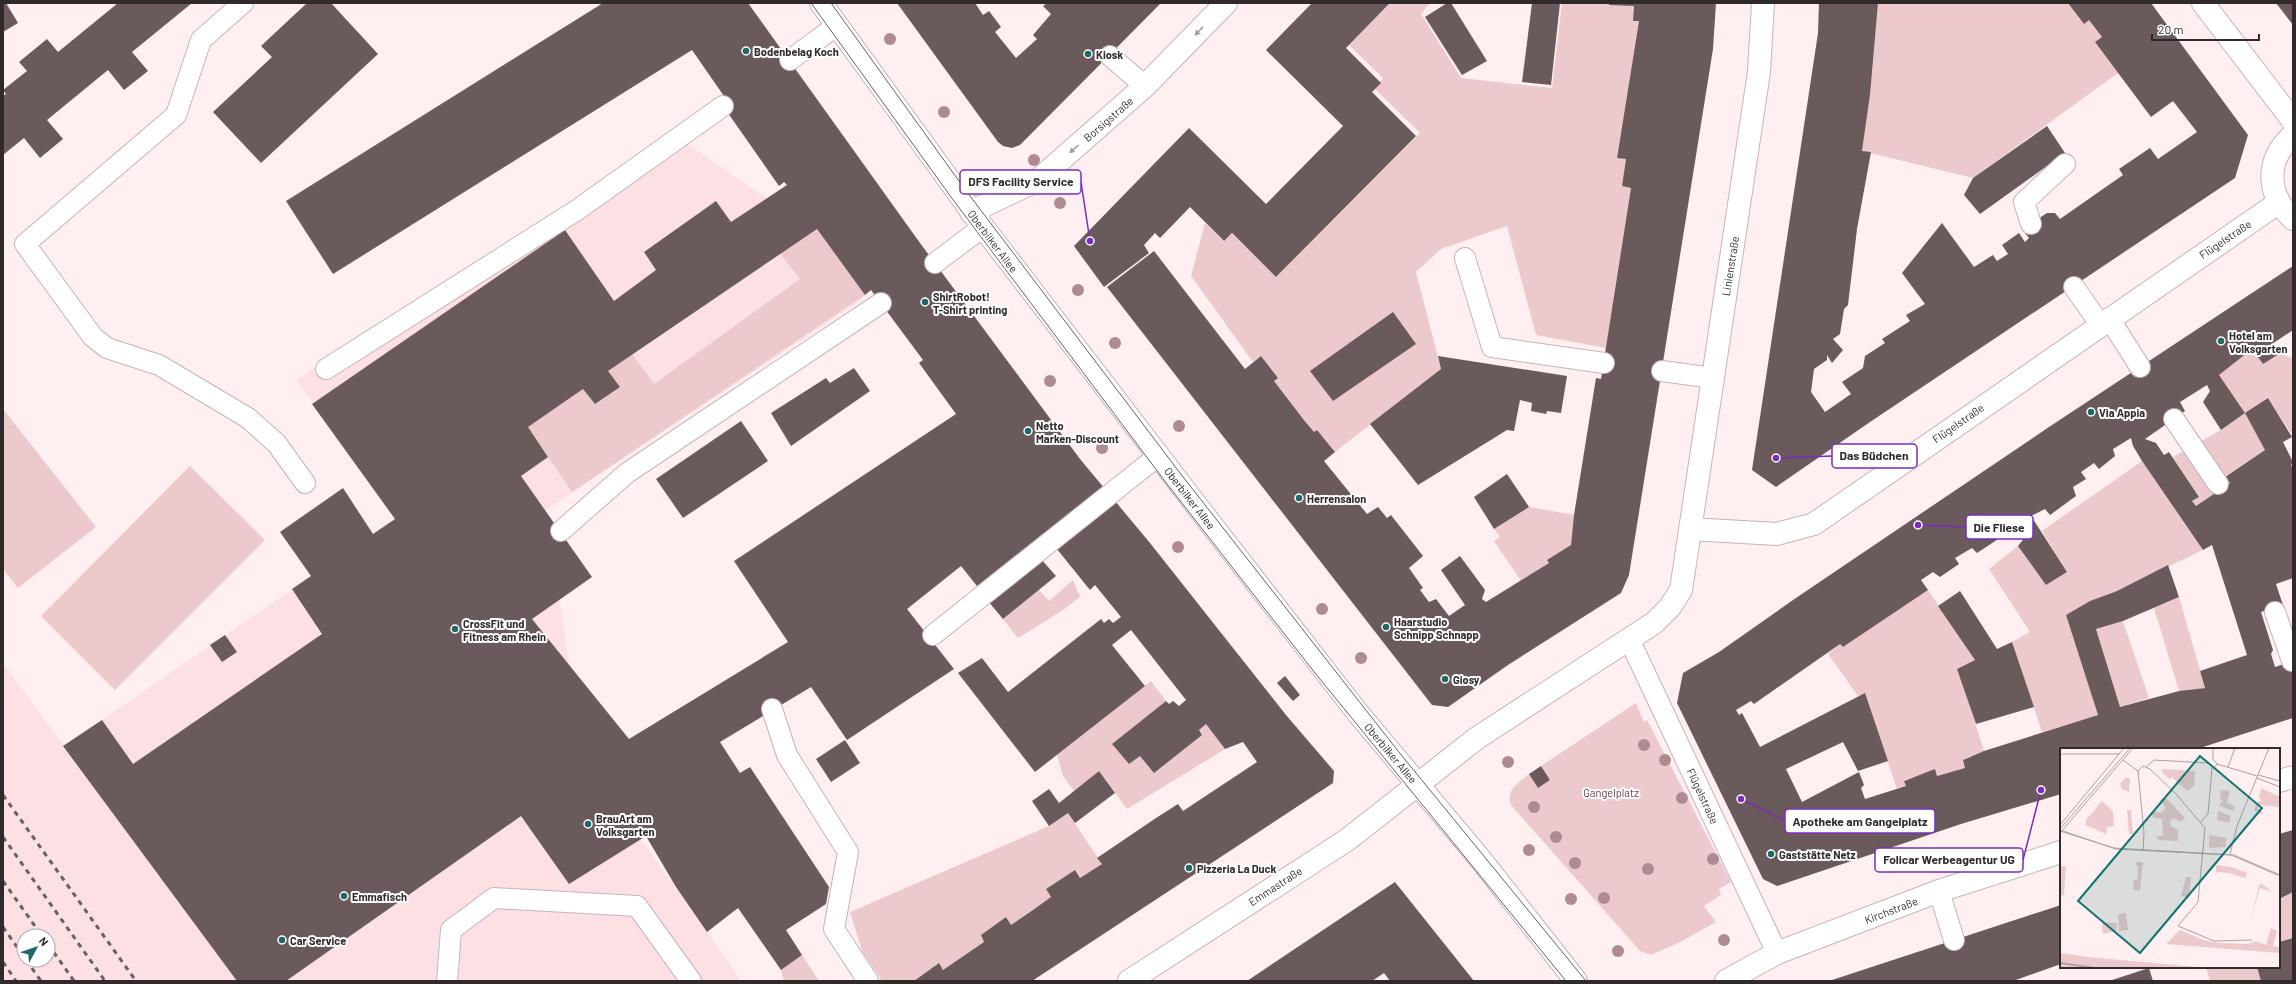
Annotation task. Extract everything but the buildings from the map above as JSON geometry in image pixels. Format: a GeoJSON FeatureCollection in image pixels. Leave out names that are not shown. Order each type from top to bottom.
{"type":"FeatureCollection","features":[{"type":"Feature","properties":{"kind":"street","name":"Oberbilker Allee"},"geometry":{"type":"LineString","coordinates":[[820,3],[977,219],[1158,456],[1357,712],[1481,860],[1576,981]]}},
{"type":"Feature","properties":{"kind":"street","name":"Borsigstraße"},"geometry":{"type":"LineString","coordinates":[[977,219],[1038,180],[1145,86],[1226,3]]}},
{"type":"Feature","properties":{"kind":"street","name":"Linienstraße"},"geometry":{"type":"LineString","coordinates":[[1690,529],[1760,72],[1764,3]]}},
{"type":"Feature","properties":{"kind":"street"},"geometry":{"type":"LineString","coordinates":[[2203,3],[2293,121]]}},
{"type":"Feature","properties":{"kind":"street"},"geometry":{"type":"LineString","coordinates":[[2293,135],[2283,144],[2274,160],[2272,185],[2278,203],[2293,219]]}},
{"type":"Feature","properties":{"kind":"street","name":"Flügelstraße"},"geometry":{"type":"LineString","coordinates":[[1690,529],[1777,534],[1814,524],[2104,321],[2278,203]]}},
{"type":"Feature","properties":{"kind":"street"},"geometry":{"type":"LineString","coordinates":[[1417,785],[1477,738],[1654,623],[1670,607],[1681,590],[1690,529]]}},
{"type":"Feature","properties":{"kind":"street"},"geometry":{"type":"LineString","coordinates":[[2280,781],[2293,777]]}},
{"type":"Feature","properties":{"kind":"street","name":"Emmastraße"},"geometry":{"type":"LineString","coordinates":[[1129,981],[1347,840],[1417,785]]}},
{"type":"Feature","properties":{"kind":"street","name":"Kirchstraße"},"geometry":{"type":"LineString","coordinates":[[1726,981],[1777,953],[1939,891],[2060,852]]}},
{"type":"Feature","properties":{"kind":"lane"},"geometry":{"type":"LineString","coordinates":[[243,3],[201,40],[176,115],[25,244],[93,337],[107,348],[159,365],[248,418],[277,444],[304,483]]}},
{"type":"Feature","properties":{"kind":"lane"},"geometry":{"type":"LineString","coordinates":[[790,60],[836,26]]}},
{"type":"Feature","properties":{"kind":"lane"},"geometry":{"type":"LineString","coordinates":[[1110,56],[1145,86]]}},
{"type":"Feature","properties":{"kind":"lane"},"geometry":{"type":"LineString","coordinates":[[326,369],[577,210],[723,106]]}},
{"type":"Feature","properties":{"kind":"lane"},"geometry":{"type":"LineString","coordinates":[[2031,224],[2024,202],[2064,164]]}},
{"type":"Feature","properties":{"kind":"lane"},"geometry":{"type":"LineString","coordinates":[[935,263],[977,219]]}},
{"type":"Feature","properties":{"kind":"lane"},"geometry":{"type":"LineString","coordinates":[[1465,258],[1492,346],[1604,363]]}},
{"type":"Feature","properties":{"kind":"lane"},"geometry":{"type":"LineString","coordinates":[[2074,286],[2140,367]]}},
{"type":"Feature","properties":{"kind":"lane"},"geometry":{"type":"LineString","coordinates":[[561,531],[627,473],[881,303]]}},
{"type":"Feature","properties":{"kind":"lane"},"geometry":{"type":"LineString","coordinates":[[1662,371],[1712,378]]}},
{"type":"Feature","properties":{"kind":"lane"},"geometry":{"type":"LineString","coordinates":[[2174,419],[2218,484]]}},
{"type":"Feature","properties":{"kind":"lane"},"geometry":{"type":"LineString","coordinates":[[933,635],[1158,456]]}},
{"type":"Feature","properties":{"kind":"lane"},"geometry":{"type":"LineString","coordinates":[[2275,612],[2292,661]]}},
{"type":"Feature","properties":{"kind":"lane","name":"Flügelstraße"},"geometry":{"type":"LineString","coordinates":[[1629,639],[1777,953]]}},
{"type":"Feature","properties":{"kind":"lane"},"geometry":{"type":"LineString","coordinates":[[772,709],[787,755],[848,852],[834,929],[868,981]]}},
{"type":"Feature","properties":{"kind":"lane"},"geometry":{"type":"LineString","coordinates":[[1939,891],[1954,940]]}},
{"type":"Feature","properties":{"kind":"lane"},"geometry":{"type":"LineString","coordinates":[[447,981],[451,930],[494,898],[636,906],[691,981]]}},
{"type":"Feature","properties":{"kind":"shaded area"},"geometry":{"type":"Polygon","coordinates":[[[677,137],[818,233],[863,299],[546,510],[584,764],[676,887],[739,978],[739,981],[3,981],[3,663],[64,746],[395,519],[296,380],[677,137]]]}},
{"type":"Feature","properties":{"kind":"green space"},"geometry":{"type":"Polygon","coordinates":[[[1391,3],[1430,3],[1421,14],[1461,78],[1552,88],[1562,3],[1609,3],[1634,6],[1633,21],[1639,21],[1617,157],[1626,159],[1622,186],[1631,188],[1606,348],[1536,335],[1507,226],[1441,249],[1416,272],[1441,369],[1335,452],[1317,430],[1314,432],[1274,381],[1278,378],[1261,356],[1253,362],[1191,276],[1205,223],[1223,241],[1232,234],[1276,277],[1420,133],[1374,88],[1383,78],[1349,45],[1391,3]]]}},
{"type":"Feature","properties":{"kind":"green space"},"geometry":{"type":"Polygon","coordinates":[[[1878,3],[2068,3],[2089,20],[2102,37],[2095,42],[2118,73],[1973,178],[1862,151],[1870,95],[1878,3]]]}},
{"type":"Feature","properties":{"kind":"green space"},"geometry":{"type":"Polygon","coordinates":[[[817,229],[865,295],[572,492],[528,427],[583,389],[595,404],[620,387],[608,371],[632,354],[654,384],[800,279],[780,253],[817,229]]]}},
{"type":"Feature","properties":{"kind":"green space"},"geometry":{"type":"Polygon","coordinates":[[[2252,349],[2263,364],[2279,354],[2293,358],[2293,436],[2268,398],[2246,413],[2265,450],[2225,476],[2230,483],[2196,506],[2192,501],[2199,497],[2173,457],[2221,430],[2245,413],[2219,375],[2252,349]]]}},
{"type":"Feature","properties":{"kind":"green space"},"geometry":{"type":"Polygon","coordinates":[[[3,409],[96,527],[18,588],[3,569],[3,409]]]}},
{"type":"Feature","properties":{"kind":"green space"},"geometry":{"type":"Polygon","coordinates":[[[2142,461],[2203,550],[2117,591],[2090,601],[2066,615],[2098,715],[2042,732],[2012,642],[2030,632],[1989,569],[2018,546],[2046,585],[2067,572],[2042,531],[2142,461]]]}},
{"type":"Feature","properties":{"kind":"green space"},"geometry":{"type":"Polygon","coordinates":[[[190,466],[265,540],[115,690],[41,616],[190,466]]]}},
{"type":"Feature","properties":{"kind":"green space"},"geometry":{"type":"Polygon","coordinates":[[[1529,507],[1574,515],[1571,545],[1547,560],[1549,563],[1521,581],[1494,541],[1500,537],[1494,529],[1529,507]]]}},
{"type":"Feature","properties":{"kind":"green space"},"geometry":{"type":"Polygon","coordinates":[[[1073,580],[1080,597],[1063,610],[1018,638],[1003,619],[1039,590],[1049,601],[1073,580]]]}},
{"type":"Feature","properties":{"kind":"green space"},"geometry":{"type":"Polygon","coordinates":[[[1928,590],[1975,660],[1958,669],[1984,751],[1964,759],[1965,768],[1937,776],[1935,770],[1904,780],[1906,786],[1897,789],[1865,694],[1858,696],[1828,654],[1840,644],[1843,647],[1928,590]]]}},
{"type":"Feature","properties":{"kind":"green space"},"geometry":{"type":"Polygon","coordinates":[[[2179,597],[2205,688],[2179,691],[2154,608],[2179,597]]]}},
{"type":"Feature","properties":{"kind":"green space"},"geometry":{"type":"Polygon","coordinates":[[[2123,621],[2149,698],[2120,707],[2096,629],[2123,621]]]}},
{"type":"Feature","properties":{"kind":"green space"},"geometry":{"type":"Polygon","coordinates":[[[1151,681],[1166,701],[1112,744],[1129,764],[1140,756],[1202,735],[1199,730],[1206,724],[1225,749],[1127,809],[1099,771],[1074,791],[1063,776],[1057,755],[1151,681]]]}},
{"type":"Feature","properties":{"kind":"green space","name":"Gangelplatz"},"geometry":{"type":"Polygon","coordinates":[[[1636,703],[1644,722],[1647,720],[1731,882],[1719,889],[1721,895],[1704,906],[1716,922],[1680,942],[1651,955],[1640,951],[1511,805],[1510,800],[1511,791],[1529,774],[1538,788],[1550,780],[1541,766],[1636,703]]]}},
{"type":"Feature","properties":{"kind":"green space"},"geometry":{"type":"Polygon","coordinates":[[[1068,813],[1102,864],[1080,878],[1075,870],[1046,889],[1051,897],[1011,925],[1006,917],[981,935],[984,942],[943,970],[939,963],[914,981],[882,981],[862,951],[850,912],[1049,826],[1068,813]]]}},
{"type":"Feature","properties":{"kind":"green space"},"geometry":{"type":"Polygon","coordinates":[[[2293,892],[2293,938],[2280,942],[2280,898],[2293,892]]]}},
{"type":"Feature","properties":{"kind":"green space"},"geometry":{"type":"Polygon","coordinates":[[[802,955],[819,981],[784,981],[781,970],[802,955]]]}},
{"type":"Feature","properties":{"kind":"green space"},"geometry":{"type":"Polygon","coordinates":[[[2206,968],[2257,968],[2261,981],[2210,981],[2206,968]]]}},
{"type":"Feature","properties":{"kind":"tram line"},"geometry":{"type":"LineString","coordinates":[[811,3],[951,197],[1167,484],[1315,673],[1566,981]]}},
{"type":"Feature","properties":{"kind":"tram line"},"geometry":{"type":"LineString","coordinates":[[831,3],[964,188],[1180,473],[1398,751],[1586,981]]}},
{"type":"Feature","properties":{"kind":"railway"},"geometry":{"type":"LineString","coordinates":[[3,795],[136,981]]}},
{"type":"Feature","properties":{"kind":"railway"},"geometry":{"type":"LineString","coordinates":[[3,837],[105,981]]}},
{"type":"Feature","properties":{"kind":"railway"},"geometry":{"type":"LineString","coordinates":[[3,881],[36,928]]}},
{"type":"Feature","properties":{"kind":"railway"},"geometry":{"type":"LineString","coordinates":[[3,927],[16,946]]}},
{"type":"Feature","properties":{"kind":"railway"},"geometry":{"type":"LineString","coordinates":[[56,955],[74,981]]}},
{"type":"Feature","properties":{"kind":"railway"},"geometry":{"type":"LineString","coordinates":[[3,962],[16,981]]}},
{"type":"Feature","properties":{"kind":"railway"},"geometry":{"type":"LineString","coordinates":[[32,968],[41,981]]}},
{"type":"Feature","properties":{"kind":"place","name":"Bodenbelag Koch"},"geometry":{"type":"Point","coordinates":[746,51]}},
{"type":"Feature","properties":{"kind":"place","name":"Kiosk"},"geometry":{"type":"Point","coordinates":[1088,54]}},
{"type":"Feature","properties":{"kind":"place","name":"DFS Facility Service"},"geometry":{"type":"Point","coordinates":[1090,241]}},
{"type":"Feature","properties":{"kind":"place","name":"ShirtRobot! T-Shirt printing"},"geometry":{"type":"Point","coordinates":[925,302]}},
{"type":"Feature","properties":{"kind":"place","name":"Hotel am Volksgarten"},"geometry":{"type":"Point","coordinates":[2221,341]}},
{"type":"Feature","properties":{"kind":"place","name":"Via Appia"},"geometry":{"type":"Point","coordinates":[2091,412]}},
{"type":"Feature","properties":{"kind":"place","name":"Netto Marken-Discount"},"geometry":{"type":"Point","coordinates":[1028,431]}},
{"type":"Feature","properties":{"kind":"place","name":"Das Büdchen"},"geometry":{"type":"Point","coordinates":[1776,458]}},
{"type":"Feature","properties":{"kind":"place","name":"Herrensalon"},"geometry":{"type":"Point","coordinates":[1299,498]}},
{"type":"Feature","properties":{"kind":"place","name":"Die Fliese"},"geometry":{"type":"Point","coordinates":[1918,525]}},
{"type":"Feature","properties":{"kind":"place","name":"Haarstudio Schnipp Schnapp"},"geometry":{"type":"Point","coordinates":[1386,627]}},
{"type":"Feature","properties":{"kind":"place","name":"CrossFit und Fitness am Rhein"},"geometry":{"type":"Point","coordinates":[455,629]}},
{"type":"Feature","properties":{"kind":"place","name":"Giosy"},"geometry":{"type":"Point","coordinates":[1445,679]}},
{"type":"Feature","properties":{"kind":"place","name":"Folicar Werbeagentur UG"},"geometry":{"type":"Point","coordinates":[2041,790]}},
{"type":"Feature","properties":{"kind":"place","name":"Apotheke am Gangelplatz"},"geometry":{"type":"Point","coordinates":[1741,799]}},
{"type":"Feature","properties":{"kind":"place","name":"BrauArt am Volksgarten"},"geometry":{"type":"Point","coordinates":[588,824]}},
{"type":"Feature","properties":{"kind":"place","name":"Gaststätte Netz"},"geometry":{"type":"Point","coordinates":[1771,854]}},
{"type":"Feature","properties":{"kind":"place","name":"Pizzeria La Duck"},"geometry":{"type":"Point","coordinates":[1189,868]}},
{"type":"Feature","properties":{"kind":"place","name":"Emmafisch"},"geometry":{"type":"Point","coordinates":[344,896]}},
{"type":"Feature","properties":{"kind":"place","name":"Car Service"},"geometry":{"type":"Point","coordinates":[282,940]}}]}
